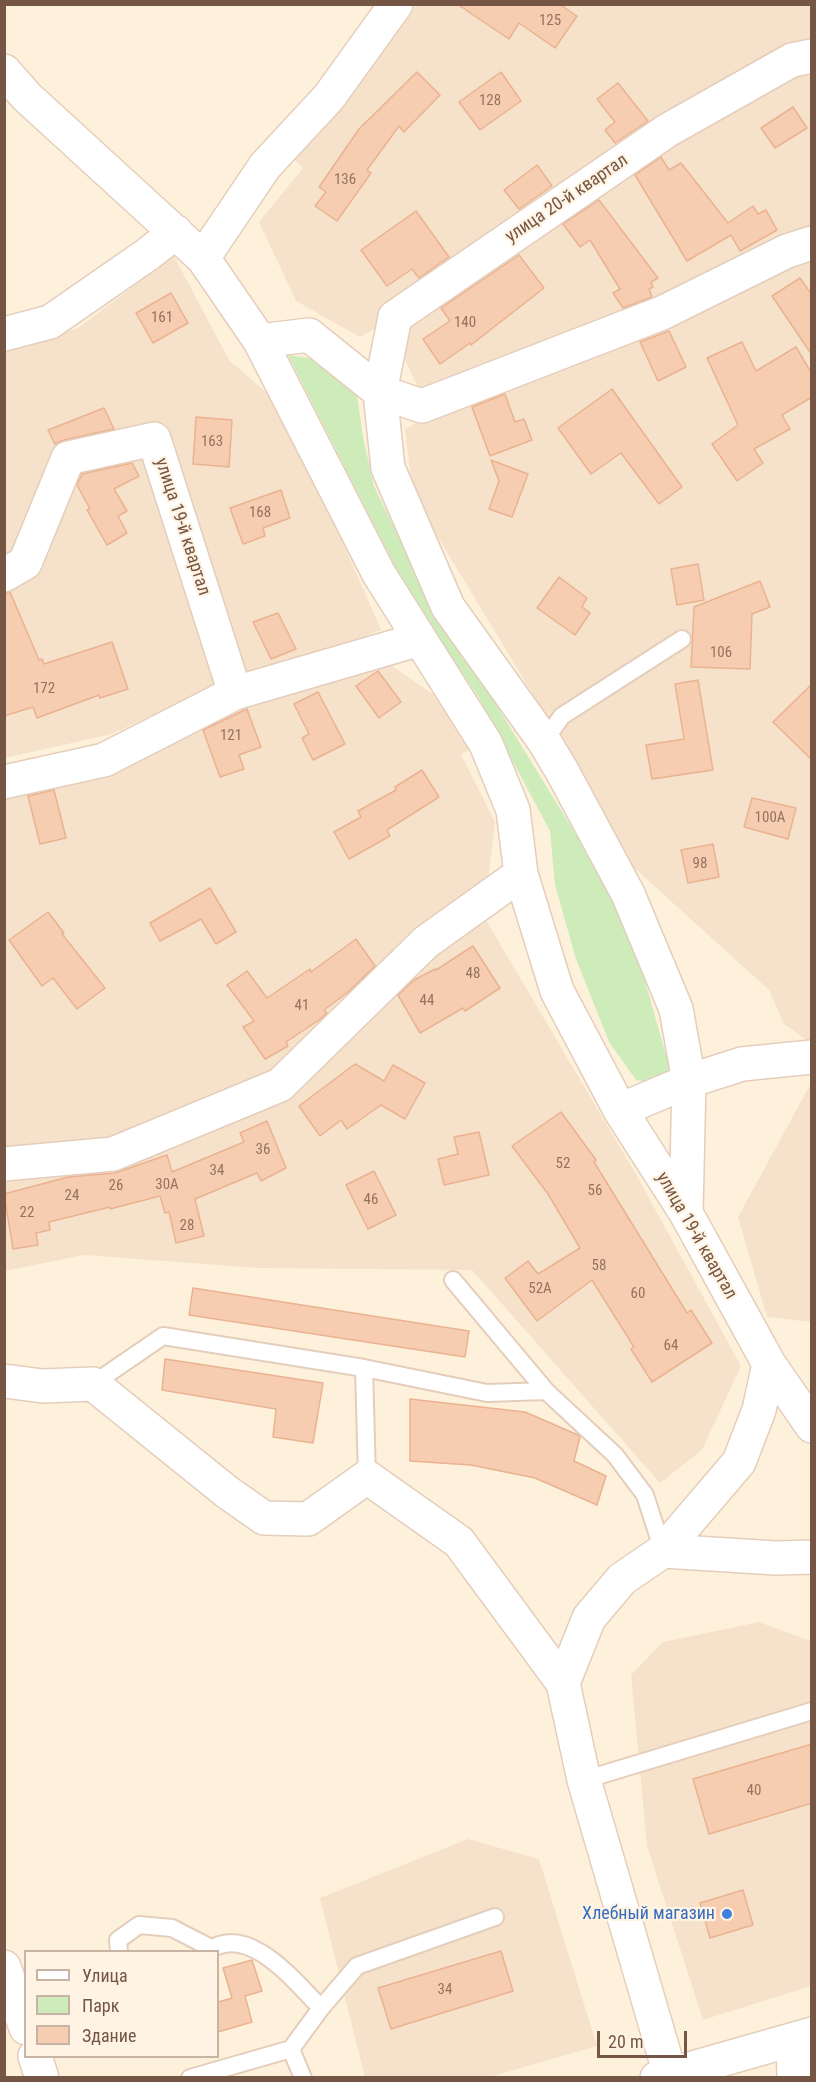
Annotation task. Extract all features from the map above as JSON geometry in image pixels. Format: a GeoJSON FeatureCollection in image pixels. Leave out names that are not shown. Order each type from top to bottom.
{"type":"FeatureCollection","features":[{"type":"Feature","properties":{"kind":"street"},"geometry":{"type":"LineString","coordinates":[[203,258],[265,166],[328,97],[396,4]]}},
{"type":"Feature","properties":{"kind":"street","name":"улица 20-й квартал"},"geometry":{"type":"LineString","coordinates":[[686,1213],[689,1081],[676,1009],[628,894],[562,771],[544,741],[448,607],[388,468],[380,392],[395,317],[668,130],[792,60],[812,56]]}},
{"type":"Feature","properties":{"kind":"street","name":"улица 19-й квартал"},"geometry":{"type":"LineString","coordinates":[[4,71],[27,97],[203,258],[260,341],[379,574],[486,744],[513,810],[521,874],[558,991],[620,1110],[686,1213],[769,1364],[812,1425]]}},
{"type":"Feature","properties":{"kind":"street"},"geometry":{"type":"LineString","coordinates":[[4,334],[50,322],[176,232]]}},
{"type":"Feature","properties":{"kind":"street"},"geometry":{"type":"LineString","coordinates":[[260,341],[309,335],[380,392],[422,406],[662,313],[787,251],[812,243]]}},
{"type":"Feature","properties":{"kind":"street","name":"улица 19-й квартал"},"geometry":{"type":"LineString","coordinates":[[4,575],[25,563],[68,458],[154,439],[235,693]]}},
{"type":"Feature","properties":{"kind":"street"},"geometry":{"type":"LineString","coordinates":[[4,782],[104,760],[235,693],[420,639]]}},
{"type":"Feature","properties":{"kind":"street"},"geometry":{"type":"LineString","coordinates":[[4,1164],[113,1154],[280,1085],[426,942],[521,874]]}},
{"type":"Feature","properties":{"kind":"street"},"geometry":{"type":"LineString","coordinates":[[620,1110],[689,1081],[742,1064],[812,1057]]}},
{"type":"Feature","properties":{"kind":"street"},"geometry":{"type":"LineString","coordinates":[[563,1683],[590,1618],[622,1579],[663,1551],[739,1462],[759,1410],[769,1364]]}},
{"type":"Feature","properties":{"kind":"street"},"geometry":{"type":"LineString","coordinates":[[4,1381],[43,1386],[93,1384],[227,1492],[264,1518],[308,1519],[367,1478],[459,1542],[563,1683],[584,1780],[663,2076],[802,2037],[794,2078]]}},
{"type":"Feature","properties":{"kind":"street"},"geometry":{"type":"LineString","coordinates":[[663,1551],[776,1558],[812,1557]]}},
{"type":"Feature","properties":{"kind":"street"},"geometry":{"type":"LineString","coordinates":[[4,1967],[24,2022]]}},
{"type":"Feature","properties":{"kind":"street"},"geometry":{"type":"LineString","coordinates":[[36,2058],[42,2078]]}},
{"type":"Feature","properties":{"kind":"lane"},"geometry":{"type":"LineString","coordinates":[[544,741],[562,716],[682,639]]}},
{"type":"Feature","properties":{"kind":"lane"},"geometry":{"type":"LineString","coordinates":[[453,1280],[546,1391],[615,1455],[645,1495],[663,1551]]}},
{"type":"Feature","properties":{"kind":"lane"},"geometry":{"type":"LineString","coordinates":[[93,1384],[163,1335],[364,1368],[487,1393],[546,1391]]}},
{"type":"Feature","properties":{"kind":"lane"},"geometry":{"type":"LineString","coordinates":[[364,1368],[367,1478]]}},
{"type":"Feature","properties":{"kind":"lane"},"geometry":{"type":"LineString","coordinates":[[584,1780],[812,1712]]}},
{"type":"Feature","properties":{"kind":"lane"},"geometry":{"type":"LineString","coordinates":[[190,2078],[291,2049],[321,2008],[357,1966],[495,1917]]}},
{"type":"Feature","properties":{"kind":"lane"},"geometry":{"type":"LineString","coordinates":[[120,1950],[117,1940],[139,1925],[172,1928],[209,1950],[235,1942],[261,1951],[321,2008]]}},
{"type":"Feature","properties":{"kind":"lane"},"geometry":{"type":"LineString","coordinates":[[291,2049],[303,2078]]}},
{"type":"Feature","properties":{"kind":"shaded area"},"geometry":{"type":"Polygon","coordinates":[[[416,5],[811,5],[811,232],[657,306],[423,398],[387,322],[360,337],[296,301],[259,222],[303,168],[290,155],[412,13],[416,5]]]}},
{"type":"Feature","properties":{"kind":"shaded area"},"geometry":{"type":"Polygon","coordinates":[[[811,253],[811,1043],[784,1024],[769,990],[631,865],[579,771],[413,496],[405,429],[468,396],[811,253]]]}},
{"type":"Feature","properties":{"kind":"shaded area"},"geometry":{"type":"Polygon","coordinates":[[[174,256],[229,360],[275,400],[308,462],[381,630],[260,678],[219,684],[112,734],[5,758],[4,351],[78,328],[174,256]]]}},
{"type":"Feature","properties":{"kind":"shaded area"},"geometry":{"type":"Polygon","coordinates":[[[386,662],[446,703],[471,749],[461,754],[495,822],[488,881],[268,1081],[156,1127],[51,1149],[5,1151],[4,792],[232,706],[386,662]]]}},
{"type":"Feature","properties":{"kind":"shaded area"},"geometry":{"type":"Polygon","coordinates":[[[486,920],[637,1176],[741,1366],[702,1450],[660,1483],[472,1270],[258,1268],[84,1255],[5,1271],[4,1171],[287,1095],[389,987],[486,920]]]}},
{"type":"Feature","properties":{"kind":"shaded area"},"geometry":{"type":"Polygon","coordinates":[[[810,1085],[811,1322],[767,1317],[738,1217],[810,1085]]]}},
{"type":"Feature","properties":{"kind":"shaded area"},"geometry":{"type":"Polygon","coordinates":[[[759,1622],[811,1641],[811,1986],[703,2020],[647,1846],[631,1675],[663,1642],[759,1622]]]}},
{"type":"Feature","properties":{"kind":"shaded area"},"geometry":{"type":"Polygon","coordinates":[[[468,1839],[539,1859],[597,2046],[490,2077],[365,2077],[320,1898],[468,1839]]]}},
{"type":"Feature","properties":{"kind":"green space"},"geometry":{"type":"Polygon","coordinates":[[[288,355],[315,359],[356,388],[363,437],[374,486],[419,579],[602,877],[641,967],[670,1069],[659,1083],[636,1080],[609,1042],[576,959],[555,885],[550,831],[479,698],[405,586],[288,355]]]}},
{"type":"Feature","properties":{"kind":"building"},"geometry":{"type":"Polygon","coordinates":[[[457,4],[559,4],[577,16],[555,48],[519,23],[509,39],[457,4]]]}},
{"type":"Feature","properties":{"kind":"building"},"geometry":{"type":"Polygon","coordinates":[[[417,72],[440,95],[404,132],[399,126],[367,170],[371,173],[337,221],[315,206],[326,192],[319,187],[359,129],[417,72]]]}},
{"type":"Feature","properties":{"kind":"building"},"geometry":{"type":"Polygon","coordinates":[[[501,72],[521,101],[480,130],[459,102],[501,72]]]}},
{"type":"Feature","properties":{"kind":"building"},"geometry":{"type":"Polygon","coordinates":[[[618,83],[648,121],[615,143],[605,130],[615,122],[597,99],[618,83]]]}},
{"type":"Feature","properties":{"kind":"building"},"geometry":{"type":"Polygon","coordinates":[[[793,107],[807,128],[775,148],[761,128],[793,107]]]}},
{"type":"Feature","properties":{"kind":"building"},"geometry":{"type":"Polygon","coordinates":[[[661,157],[669,170],[681,163],[728,223],[753,206],[758,214],[766,210],[777,230],[740,251],[731,235],[687,261],[635,175],[661,157]]]}},
{"type":"Feature","properties":{"kind":"building"},"geometry":{"type":"Polygon","coordinates":[[[537,165],[552,186],[519,209],[504,190],[537,165]]]}},
{"type":"Feature","properties":{"kind":"building"},"geometry":{"type":"Polygon","coordinates":[[[599,200],[658,278],[651,282],[653,287],[649,289],[652,297],[623,308],[613,293],[620,289],[590,240],[580,247],[563,224],[599,200]]]}},
{"type":"Feature","properties":{"kind":"building"},"geometry":{"type":"Polygon","coordinates":[[[416,211],[449,257],[419,278],[412,269],[387,286],[361,250],[416,211]]]}},
{"type":"Feature","properties":{"kind":"building"},"geometry":{"type":"Polygon","coordinates":[[[519,255],[544,288],[471,345],[470,343],[440,364],[423,339],[450,321],[441,308],[519,255]]]}},
{"type":"Feature","properties":{"kind":"building"},"geometry":{"type":"Polygon","coordinates":[[[800,278],[812,295],[812,355],[772,296],[800,278]]]}},
{"type":"Feature","properties":{"kind":"building"},"geometry":{"type":"Polygon","coordinates":[[[171,293],[188,323],[153,343],[136,313],[171,293]]]}},
{"type":"Feature","properties":{"kind":"building"},"geometry":{"type":"Polygon","coordinates":[[[669,331],[686,367],[658,381],[640,342],[669,331]]]}},
{"type":"Feature","properties":{"kind":"building"},"geometry":{"type":"Polygon","coordinates":[[[742,342],[756,371],[796,347],[812,374],[812,397],[782,415],[790,429],[754,449],[763,463],[737,481],[712,444],[738,425],[707,358],[742,342]]]}},
{"type":"Feature","properties":{"kind":"building"},"geometry":{"type":"Polygon","coordinates":[[[612,389],[682,487],[659,504],[621,453],[591,474],[558,428],[612,389]]]}},
{"type":"Feature","properties":{"kind":"building"},"geometry":{"type":"Polygon","coordinates":[[[505,394],[515,422],[524,419],[532,440],[490,456],[472,407],[505,394]]]}},
{"type":"Feature","properties":{"kind":"building"},"geometry":{"type":"Polygon","coordinates":[[[104,408],[114,429],[55,444],[48,430],[104,408]]]}},
{"type":"Feature","properties":{"kind":"building"},"geometry":{"type":"Polygon","coordinates":[[[196,417],[232,420],[229,467],[193,464],[196,417]]]}},
{"type":"Feature","properties":{"kind":"building"},"geometry":{"type":"Polygon","coordinates":[[[491,460],[528,474],[512,517],[489,509],[499,481],[491,460]]]}},
{"type":"Feature","properties":{"kind":"building"},"geometry":{"type":"Polygon","coordinates":[[[132,463],[139,476],[114,489],[127,511],[118,516],[127,533],[107,545],[87,510],[90,509],[77,485],[82,474],[132,463]]]}},
{"type":"Feature","properties":{"kind":"building"},"geometry":{"type":"Polygon","coordinates":[[[281,490],[290,518],[263,528],[265,536],[243,544],[230,508],[281,490]]]}},
{"type":"Feature","properties":{"kind":"building"},"geometry":{"type":"Polygon","coordinates":[[[698,564],[704,600],[677,605],[671,569],[698,564]]]}},
{"type":"Feature","properties":{"kind":"building"},"geometry":{"type":"Polygon","coordinates":[[[559,577],[587,598],[582,607],[590,613],[575,635],[537,608],[559,577]]]}},
{"type":"Feature","properties":{"kind":"building"},"geometry":{"type":"Polygon","coordinates":[[[760,581],[770,607],[752,614],[750,669],[691,667],[694,607],[760,581]]]}},
{"type":"Feature","properties":{"kind":"building"},"geometry":{"type":"Polygon","coordinates":[[[10,592],[39,660],[42,659],[44,664],[112,642],[128,689],[100,698],[99,695],[37,718],[33,707],[4,716],[4,594],[10,592]]]}},
{"type":"Feature","properties":{"kind":"building"},"geometry":{"type":"Polygon","coordinates":[[[278,613],[296,649],[271,659],[253,622],[278,613]]]}},
{"type":"Feature","properties":{"kind":"building"},"geometry":{"type":"Polygon","coordinates":[[[378,671],[401,702],[379,718],[356,686],[378,671]]]}},
{"type":"Feature","properties":{"kind":"building"},"geometry":{"type":"Polygon","coordinates":[[[698,680],[713,770],[652,779],[646,745],[684,739],[675,684],[698,680]]]}},
{"type":"Feature","properties":{"kind":"building"},"geometry":{"type":"Polygon","coordinates":[[[812,684],[812,760],[773,722],[812,684]]]}},
{"type":"Feature","properties":{"kind":"building"},"geometry":{"type":"Polygon","coordinates":[[[318,692],[345,744],[313,760],[302,738],[309,734],[294,704],[318,692]]]}},
{"type":"Feature","properties":{"kind":"building"},"geometry":{"type":"Polygon","coordinates":[[[247,709],[261,747],[239,755],[244,769],[220,777],[203,730],[247,709]]]}},
{"type":"Feature","properties":{"kind":"building"},"geometry":{"type":"Polygon","coordinates":[[[422,770],[439,797],[387,830],[390,836],[349,859],[334,832],[361,817],[358,811],[396,790],[395,787],[422,770]]]}},
{"type":"Feature","properties":{"kind":"building"},"geometry":{"type":"Polygon","coordinates":[[[54,790],[66,838],[40,844],[28,796],[54,790]]]}},
{"type":"Feature","properties":{"kind":"building"},"geometry":{"type":"Polygon","coordinates":[[[752,798],[796,808],[788,839],[744,827],[752,798]]]}},
{"type":"Feature","properties":{"kind":"building"},"geometry":{"type":"Polygon","coordinates":[[[713,844],[719,877],[688,883],[681,850],[713,844]]]}},
{"type":"Feature","properties":{"kind":"building"},"geometry":{"type":"Polygon","coordinates":[[[210,888],[236,932],[216,944],[201,919],[160,941],[150,923],[210,888]]]}},
{"type":"Feature","properties":{"kind":"building"},"geometry":{"type":"Polygon","coordinates":[[[48,912],[64,933],[62,934],[105,988],[77,1009],[53,978],[42,986],[9,940],[48,912]]]}},
{"type":"Feature","properties":{"kind":"building"},"geometry":{"type":"Polygon","coordinates":[[[356,939],[375,966],[348,992],[324,1010],[327,1013],[319,1020],[286,1042],[288,1046],[265,1059],[243,1027],[254,1021],[227,985],[247,971],[267,998],[310,969],[311,972],[356,939]]]}},
{"type":"Feature","properties":{"kind":"building"},"geometry":{"type":"Polygon","coordinates":[[[473,946],[500,988],[465,1011],[463,1008],[420,1033],[398,995],[414,980],[436,970],[473,946]]]}},
{"type":"Feature","properties":{"kind":"building"},"geometry":{"type":"Polygon","coordinates":[[[355,1064],[384,1081],[393,1065],[425,1083],[405,1119],[381,1105],[347,1129],[341,1120],[320,1136],[299,1106],[355,1064]]]}},
{"type":"Feature","properties":{"kind":"building"},"geometry":{"type":"Polygon","coordinates":[[[561,1112],[596,1160],[594,1162],[687,1313],[691,1310],[712,1343],[652,1382],[631,1349],[634,1347],[592,1280],[537,1321],[505,1278],[528,1261],[538,1274],[580,1248],[548,1194],[512,1146],[561,1112]]]}},
{"type":"Feature","properties":{"kind":"building"},"geometry":{"type":"Polygon","coordinates":[[[267,1121],[286,1168],[261,1181],[257,1173],[195,1199],[204,1236],[176,1243],[169,1212],[165,1213],[160,1196],[49,1222],[50,1230],[36,1233],[38,1245],[13,1249],[4,1194],[68,1177],[115,1173],[167,1155],[172,1172],[244,1142],[240,1133],[267,1121]]]}},
{"type":"Feature","properties":{"kind":"building"},"geometry":{"type":"Polygon","coordinates":[[[479,1132],[489,1175],[444,1185],[438,1159],[458,1154],[454,1137],[479,1132]]]}},
{"type":"Feature","properties":{"kind":"building"},"geometry":{"type":"Polygon","coordinates":[[[374,1171],[396,1215],[368,1229],[346,1185],[374,1171]]]}},
{"type":"Feature","properties":{"kind":"building"},"geometry":{"type":"Polygon","coordinates":[[[193,1288],[469,1331],[465,1357],[189,1315],[193,1288]]]}},
{"type":"Feature","properties":{"kind":"building"},"geometry":{"type":"Polygon","coordinates":[[[165,1359],[323,1383],[313,1443],[273,1437],[276,1409],[162,1390],[165,1359]]]}},
{"type":"Feature","properties":{"kind":"building"},"geometry":{"type":"Polygon","coordinates":[[[410,1399],[525,1412],[578,1435],[580,1437],[574,1461],[606,1476],[597,1505],[535,1478],[471,1465],[410,1461],[410,1399]]]}},
{"type":"Feature","properties":{"kind":"building"},"geometry":{"type":"Polygon","coordinates":[[[812,1744],[812,1803],[709,1834],[693,1779],[812,1744]]]}},
{"type":"Feature","properties":{"kind":"building","name":"Хлебный магазин"},"geometry":{"type":"Polygon","coordinates":[[[743,1890],[753,1925],[710,1938],[700,1903],[743,1890]]]}},
{"type":"Feature","properties":{"kind":"building"},"geometry":{"type":"Polygon","coordinates":[[[501,1951],[513,1991],[391,2029],[378,1988],[501,1951]]]}},
{"type":"Feature","properties":{"kind":"building"},"geometry":{"type":"Polygon","coordinates":[[[252,1960],[262,1991],[245,1996],[252,2022],[219,2032],[219,2002],[232,1998],[223,1968],[252,1960]]]}},
{"type":"Feature","properties":{"kind":"place","name":"Хлебный магазин"},"geometry":{"type":"Point","coordinates":[727,1914]}}]}
